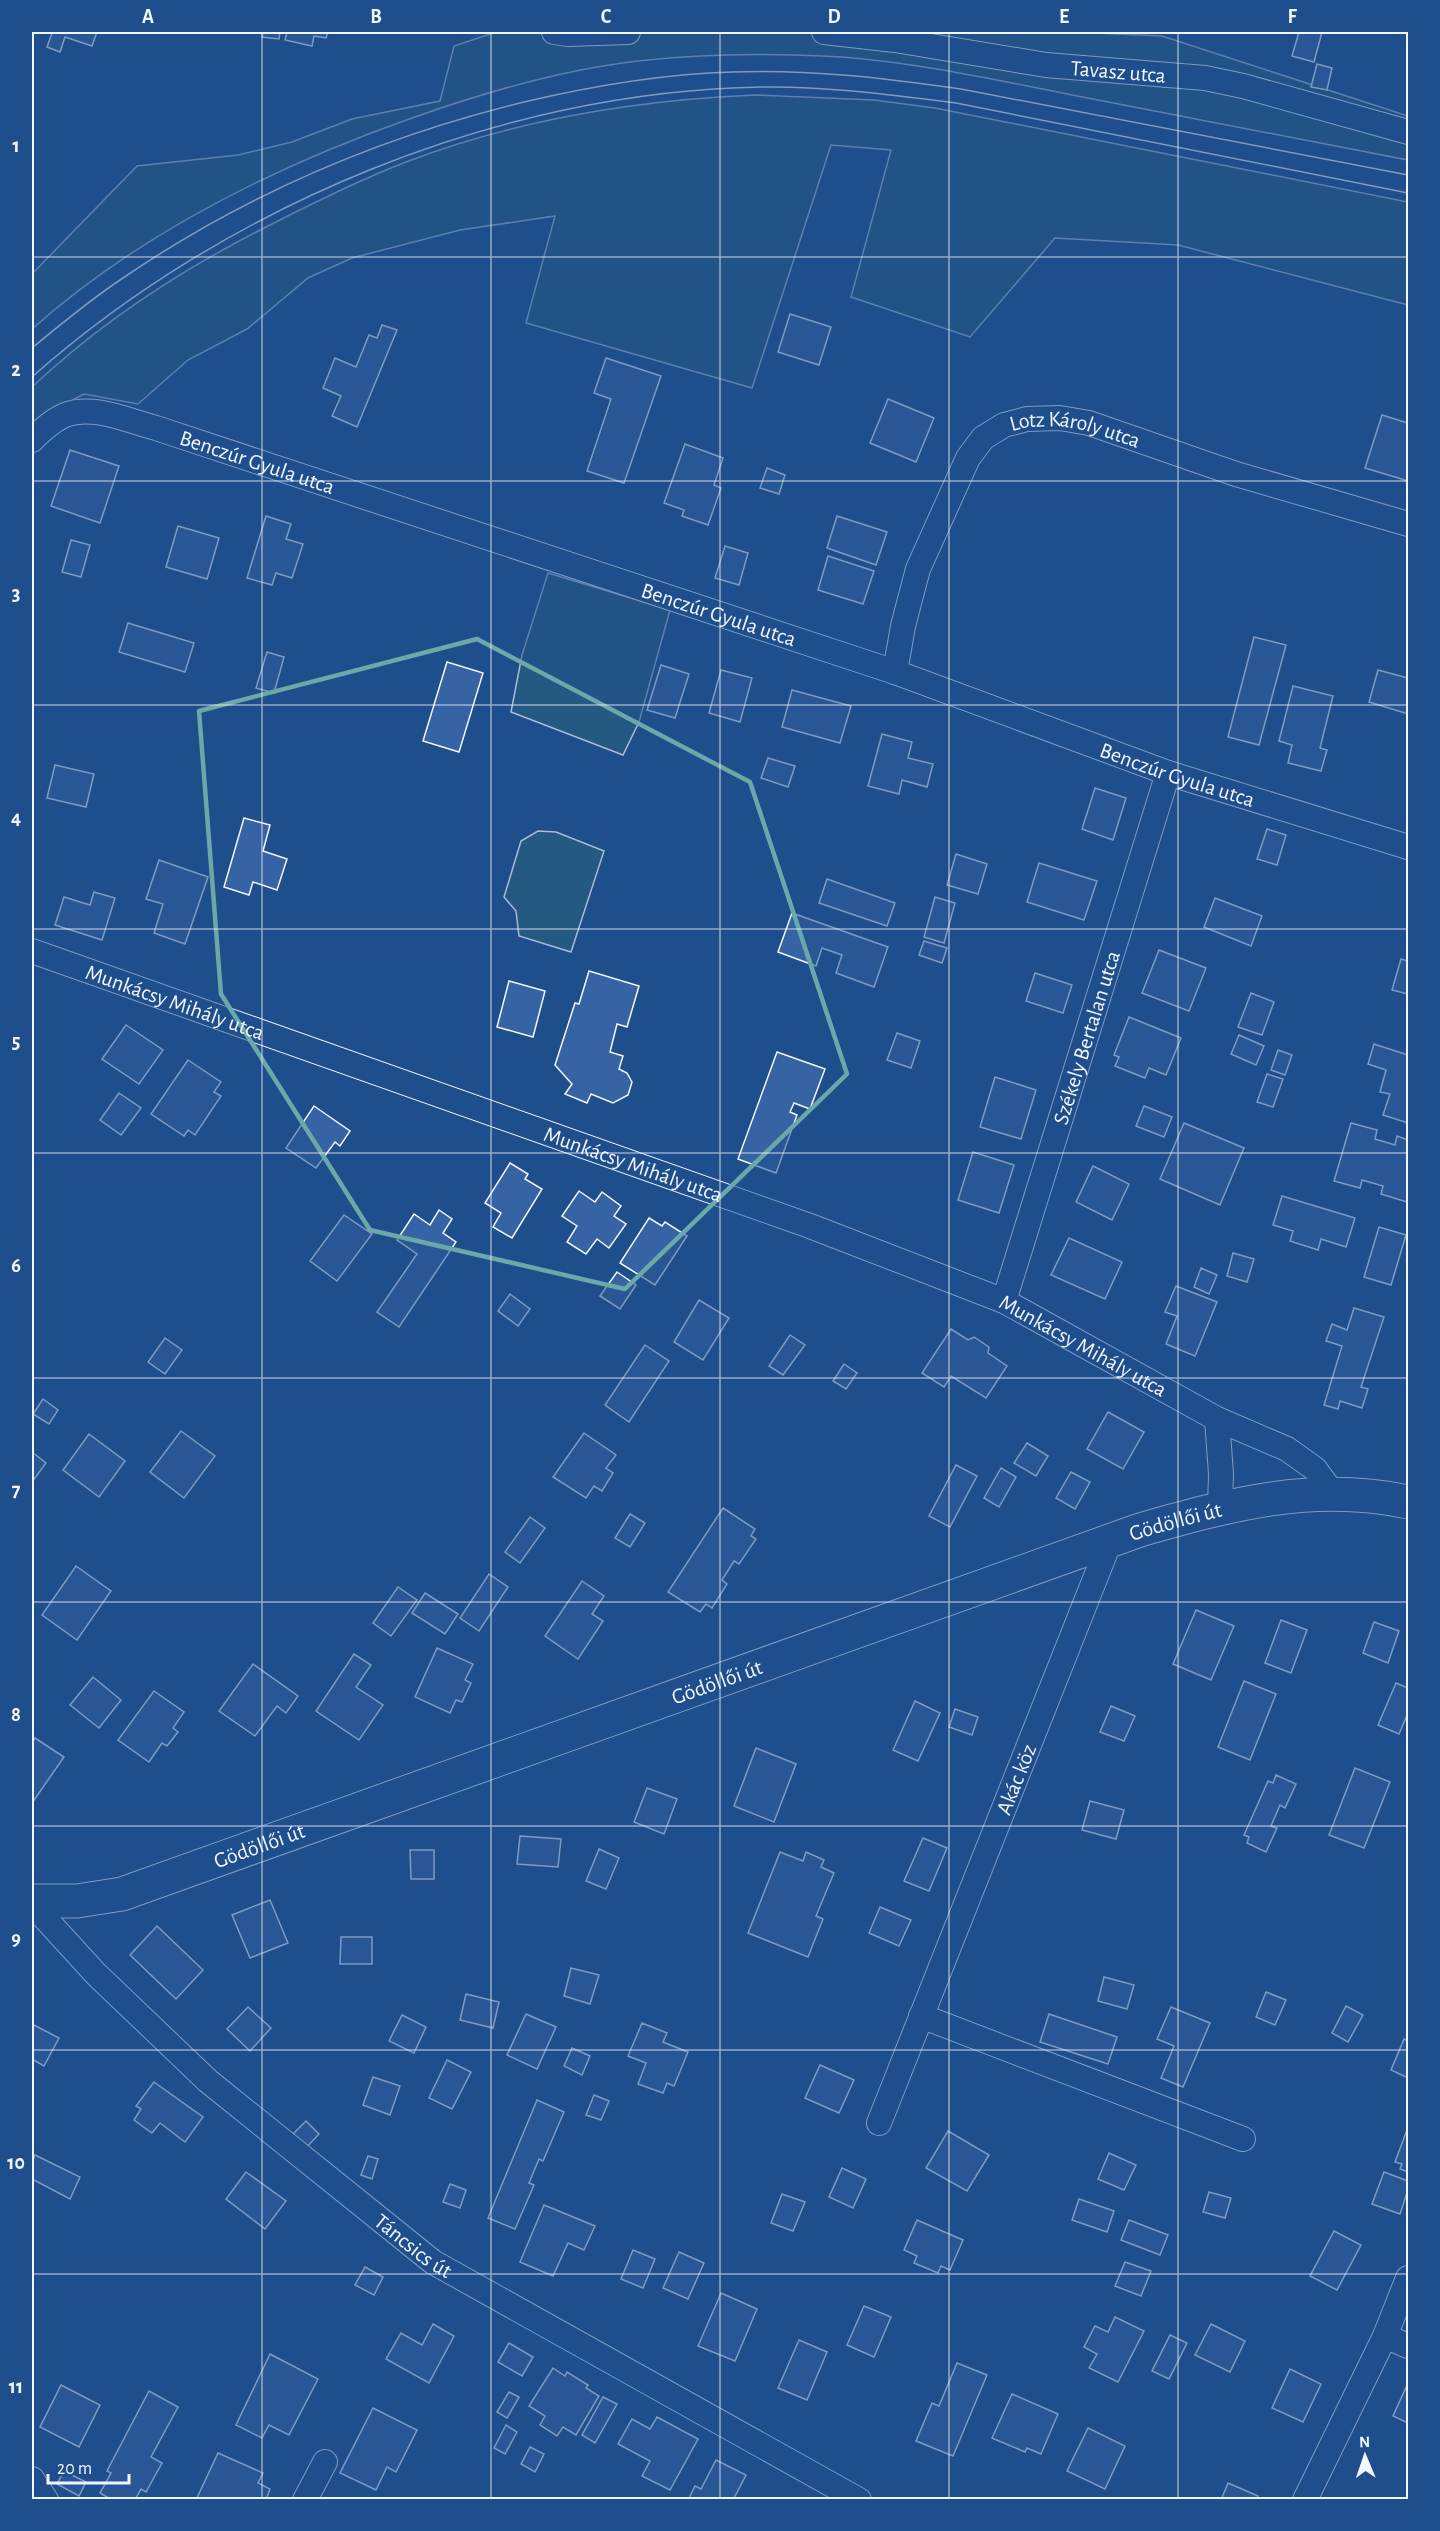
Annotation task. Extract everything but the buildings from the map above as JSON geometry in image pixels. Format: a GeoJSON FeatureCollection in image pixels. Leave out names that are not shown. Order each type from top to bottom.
{"type":"FeatureCollection","features":[{"type":"Feature","properties":{"kind":"main road","name":"Gödöllői út"},"geometry":{"type":"LineString","coordinates":[[32,1902],[76,1901],[122,1894],[1110,1541],[1220,1507],[1290,1495],[1386,1498],[1408,1502]]}},
{"type":"Feature","properties":{"kind":"street"},"geometry":{"type":"LineString","coordinates":[[554,32],[568,34],[628,32]]}},
{"type":"Feature","properties":{"kind":"street","name":"Tavasz utca"},"geometry":{"type":"LineString","coordinates":[[824,32],[895,40],[1046,66],[1205,78],[1243,86],[1408,132]]}},
{"type":"Feature","properties":{"kind":"street","name":"Benczúr Gyula utca"},"geometry":{"type":"LineString","coordinates":[[32,440],[65,415],[84,411],[106,414],[896,672],[1168,773],[1408,847]]}},
{"type":"Feature","properties":{"kind":"street","name":"Lotz Károly utca"},"geometry":{"type":"LineString","coordinates":[[896,672],[903,626],[918,569],[968,458],[983,438],[1004,425],[1027,419],[1060,418],[1089,423],[1236,474],[1408,524]]}},
{"type":"Feature","properties":{"kind":"street","name":"Székely Bertalan utca"},"geometry":{"type":"LineString","coordinates":[[1004,1300],[1168,773]]}},
{"type":"Feature","properties":{"kind":"street","name":"Munkácsy Mihály utca"},"geometry":{"type":"LineString","coordinates":[[32,951],[799,1222],[1004,1300],[1217,1419],[1287,1449],[1315,1469],[1334,1495]]}},
{"type":"Feature","properties":{"kind":"street"},"geometry":{"type":"LineString","coordinates":[[1217,1419],[1221,1474],[1220,1507]]}},
{"type":"Feature","properties":{"kind":"street","name":"Akác köz"},"geometry":{"type":"LineString","coordinates":[[879,2123],[1110,1541]]}},
{"type":"Feature","properties":{"kind":"street","name":"Táncsics út"},"geometry":{"type":"LineString","coordinates":[[32,1902],[96,1974],[208,2081],[433,2262],[860,2499]]}},
{"type":"Feature","properties":{"kind":"street"},"geometry":{"type":"LineString","coordinates":[[921,2016],[1243,2139]]}},
{"type":"Feature","properties":{"kind":"street"},"geometry":{"type":"LineString","coordinates":[[1305,2499],[1385,2336],[1408,2278]]}},
{"type":"Feature","properties":{"kind":"street"},"geometry":{"type":"LineString","coordinates":[[1385,2336],[1408,2346]]}},
{"type":"Feature","properties":{"kind":"street"},"geometry":{"type":"LineString","coordinates":[[305,2499],[326,2462]]}},
{"type":"Feature","properties":{"kind":"street"},"geometry":{"type":"LineString","coordinates":[[32,2479],[46,2499]]}},
{"type":"Feature","properties":{"kind":"highlighted area"},"geometry":{"type":"Polygon","coordinates":[[[477,639],[750,782],[847,1074],[625,1289],[370,1230],[221,994],[199,711],[477,639]]]}},
{"type":"Feature","properties":{"kind":"shaded area"},"geometry":{"type":"Polygon","coordinates":[[[496,32],[1074,32],[1162,36],[1408,116],[1408,160],[900,63],[842,57],[765,54],[689,56],[638,61],[551,76],[467,99],[310,158],[260,181],[164,233],[118,262],[74,294],[32,329],[32,274],[137,166],[238,155],[292,142],[352,119],[440,101],[454,46],[496,32]]]}},
{"type":"Feature","properties":{"kind":"shaded area"},"geometry":{"type":"Polygon","coordinates":[[[756,95],[874,100],[935,108],[1408,202],[1408,305],[1178,245],[1055,238],[970,337],[851,297],[891,150],[831,145],[752,388],[526,323],[555,216],[460,230],[352,258],[308,278],[247,329],[188,360],[138,404],[84,394],[51,411],[32,428],[32,387],[115,318],[206,259],[354,184],[448,147],[535,123],[622,107],[756,95]]]}},
{"type":"Feature","properties":{"kind":"shaded area"},"geometry":{"type":"Polygon","coordinates":[[[548,573],[670,610],[639,722],[623,755],[511,712],[522,655],[548,573]]]}},
{"type":"Feature","properties":{"kind":"shaded area"},"geometry":{"type":"Polygon","coordinates":[[[538,831],[556,832],[604,851],[571,952],[519,936],[516,911],[504,897],[521,841],[538,831]]]}},
{"type":"Feature","properties":{"kind":"tram line"},"geometry":{"type":"LineString","coordinates":[[32,348],[99,294],[170,248],[217,220],[316,172],[418,132],[470,116],[575,91],[653,78],[761,71],[818,73],[904,81],[961,89],[1408,175]]}},
{"type":"Feature","properties":{"kind":"tram line"},"geometry":{"type":"LineString","coordinates":[[32,377],[108,315],[191,260],[279,211],[372,169],[467,135],[565,110],[664,94],[786,87],[859,92],[956,103],[1408,193]]}}]}
